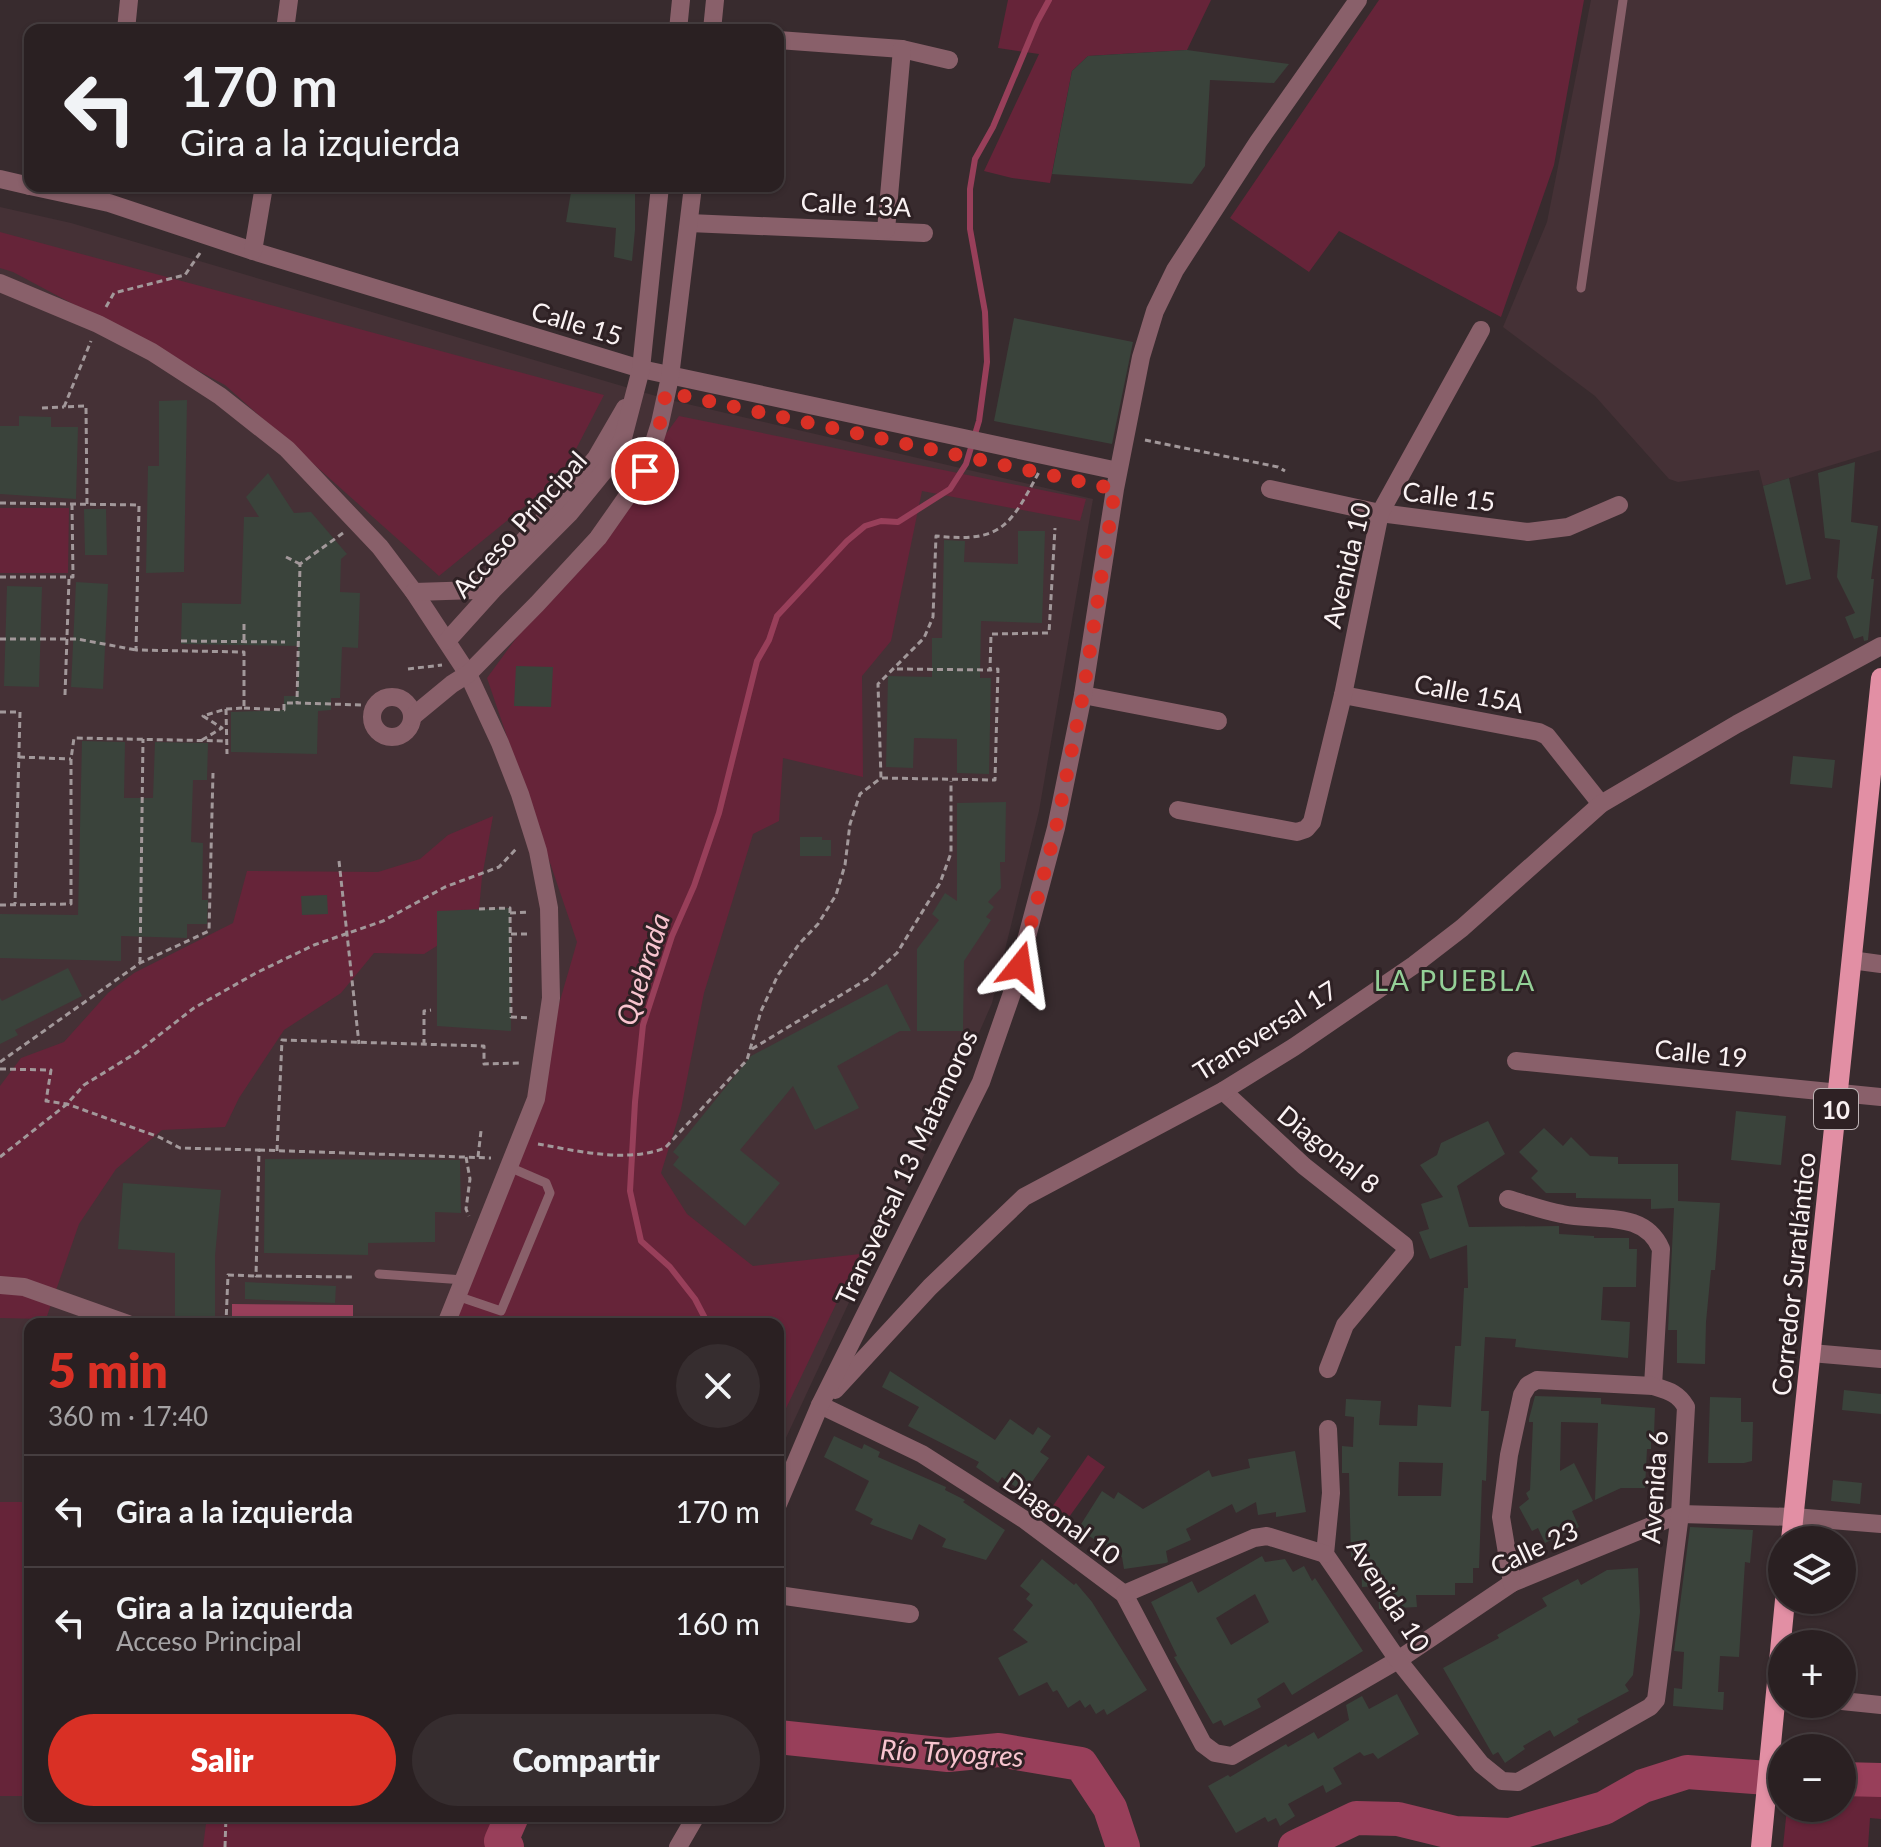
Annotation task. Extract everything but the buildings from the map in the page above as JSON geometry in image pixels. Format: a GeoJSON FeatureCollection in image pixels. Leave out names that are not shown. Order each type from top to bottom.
{"type":"FeatureCollection","features":[{"type":"Feature","properties":{"kind":"main road","name":"Corredor Suratlántico"},"geometry":{"type":"LineString","coordinates":[[1793,1526],[1851,960],[1873,824],[1881,678]]}},
{"type":"Feature","properties":{"kind":"main road"},"geometry":{"type":"LineString","coordinates":[[1761,1847],[1783,1614]]}},
{"type":"Feature","properties":{"kind":"street"},"geometry":{"type":"LineString","coordinates":[[127,24],[129,0]]}},
{"type":"Feature","properties":{"kind":"street"},"geometry":{"type":"LineString","coordinates":[[286,24],[289,0]]}},
{"type":"Feature","properties":{"kind":"street"},"geometry":{"type":"LineString","coordinates":[[679,24],[681,0]]}},
{"type":"Feature","properties":{"kind":"street"},"geometry":{"type":"LineString","coordinates":[[713,24],[715,0]]}},
{"type":"Feature","properties":{"kind":"street","name":"Transversal 13 Matamoros"},"geometry":{"type":"LineString","coordinates":[[784,1490],[820,1405],[981,1082],[1012,993],[1056,828],[1083,695],[1118,471],[1141,357],[1155,311],[1175,270],[1258,142],[1358,0]]}},
{"type":"Feature","properties":{"kind":"street"},"geometry":{"type":"LineString","coordinates":[[784,40],[902,49],[949,60]]}},
{"type":"Feature","properties":{"kind":"street"},"geometry":{"type":"LineString","coordinates":[[886,230],[902,49]]}},
{"type":"Feature","properties":{"kind":"street","name":"Calle 15"},"geometry":{"type":"LineString","coordinates":[[0,179],[24,185]]}},
{"type":"Feature","properties":{"kind":"street","name":"Calle 15"},"geometry":{"type":"LineString","coordinates":[[83,192],[110,195],[253,251],[670,377],[1042,469],[1118,471]]}},
{"type":"Feature","properties":{"kind":"street"},"geometry":{"type":"LineString","coordinates":[[253,251],[263,192]]}},
{"type":"Feature","properties":{"kind":"street","name":"Acceso Principal"},"geometry":{"type":"LineString","coordinates":[[447,641],[569,514],[609,465],[623,438],[641,369],[659,192]]}},
{"type":"Feature","properties":{"kind":"street"},"geometry":{"type":"LineString","coordinates":[[412,717],[468,674],[537,604],[598,538],[645,471],[670,377],[692,192]]}},
{"type":"Feature","properties":{"kind":"street","name":"Calle 13A"},"geometry":{"type":"LineString","coordinates":[[689,223],[924,233]]}},
{"type":"Feature","properties":{"kind":"street"},"geometry":{"type":"LineString","coordinates":[[0,283],[98,324],[152,352],[220,396],[287,449],[380,547],[414,592],[468,674],[500,743],[538,851],[549,908],[551,998],[536,1099],[504,1163],[448,1318]]}},
{"type":"Feature","properties":{"kind":"street"},"geometry":{"type":"LineString","coordinates":[[0,297],[40,299]]}},
{"type":"Feature","properties":{"kind":"street","name":"Avenida 10"},"geometry":{"type":"LineString","coordinates":[[1178,810],[1297,832],[1306,829],[1312,822],[1343,695],[1380,513],[1481,330]]}},
{"type":"Feature","properties":{"kind":"street","name":"Acceso Principal"},"geometry":{"type":"LineString","coordinates":[[414,592],[478,590],[596,458],[634,392]]}},
{"type":"Feature","properties":{"kind":"street","name":"Calle 15"},"geometry":{"type":"LineString","coordinates":[[1270,489],[1380,513],[1528,532],[1568,527],[1619,505]]}},
{"type":"Feature","properties":{"kind":"street","name":"Transversal 17"},"geometry":{"type":"LineString","coordinates":[[820,1405],[930,1287],[1024,1197],[1223,1091],[1294,1047],[1414,965],[1462,928],[1601,804],[1737,724],[1881,646]]}},
{"type":"Feature","properties":{"kind":"street"},"geometry":{"type":"LineString","coordinates":[[1083,695],[1218,721]]}},
{"type":"Feature","properties":{"kind":"street","name":"Calle 15A"},"geometry":{"type":"LineString","coordinates":[[1343,695],[1539,732],[1547,736],[1601,804]]}},
{"type":"Feature","properties":{"kind":"street"},"geometry":{"type":"LineString","coordinates":[[1851,960],[1881,964]]}},
{"type":"Feature","properties":{"kind":"street","name":"Calle 19"},"geometry":{"type":"LineString","coordinates":[[1516,1061],[1881,1097]]}},
{"type":"Feature","properties":{"kind":"street","name":"Diagonal 8"},"geometry":{"type":"LineString","coordinates":[[1223,1091],[1304,1166],[1404,1245],[1405,1253],[1345,1325],[1328,1369]]}},
{"type":"Feature","properties":{"kind":"street"},"geometry":{"type":"LineString","coordinates":[[1508,1199],[1564,1215],[1620,1218],[1646,1228],[1656,1237],[1661,1249],[1653,1386],[1537,1380],[1528,1385],[1522,1395],[1509,1455],[1501,1517],[1512,1583]]}},
{"type":"Feature","properties":{"kind":"street"},"geometry":{"type":"LineString","coordinates":[[0,1285],[24,1287],[111,1318]]}},
{"type":"Feature","properties":{"kind":"street"},"geometry":{"type":"LineString","coordinates":[[1811,1353],[1881,1359]]}},
{"type":"Feature","properties":{"kind":"street","name":"Avenida 6"},"geometry":{"type":"LineString","coordinates":[[1481,1764],[1502,1781],[1518,1782],[1650,1707],[1656,1700],[1680,1514],[1686,1407],[1681,1397],[1653,1386]]}},
{"type":"Feature","properties":{"kind":"street","name":"Diagonal 10"},"geometry":{"type":"LineString","coordinates":[[820,1405],[922,1454],[1025,1520],[1124,1594],[1203,1744]]}},
{"type":"Feature","properties":{"kind":"street","name":"Avenida 10"},"geometry":{"type":"LineString","coordinates":[[1328,1429],[1331,1493],[1325,1554],[1398,1660],[1481,1764]]}},
{"type":"Feature","properties":{"kind":"street","name":"Calle 23"},"geometry":{"type":"LineString","coordinates":[[1203,1744],[1215,1753],[1232,1756],[1398,1660],[1512,1583],[1680,1514],[1794,1517],[1881,1524]]}},
{"type":"Feature","properties":{"kind":"street"},"geometry":{"type":"LineString","coordinates":[[1124,1594],[1254,1538],[1267,1536],[1325,1554]]}},
{"type":"Feature","properties":{"kind":"street"},"geometry":{"type":"LineString","coordinates":[[784,1596],[910,1614]]}},
{"type":"Feature","properties":{"kind":"street"},"geometry":{"type":"LineString","coordinates":[[1856,1702],[1881,1705]]}},
{"type":"Feature","properties":{"kind":"street"},"geometry":{"type":"LineString","coordinates":[[678,1847],[693,1822]]}},
{"type":"Feature","properties":{"kind":"lane"},"geometry":{"type":"LineString","coordinates":[[1581,288],[1623,0]]}},
{"type":"Feature","properties":{"kind":"lane"},"geometry":{"type":"LineString","coordinates":[[379,1274],[460,1288],[501,1311],[550,1193],[549,1187],[504,1163]]}},
{"type":"Feature","properties":{"kind":"path"},"geometry":{"type":"LineString","coordinates":[[104,310],[114,293],[185,275],[212,237]]}},
{"type":"Feature","properties":{"kind":"path"},"geometry":{"type":"LineString","coordinates":[[64,407],[96,330]]}},
{"type":"Feature","properties":{"kind":"path"},"geometry":{"type":"LineString","coordinates":[[42,408],[86,406],[87,504]]}},
{"type":"Feature","properties":{"kind":"path"},"geometry":{"type":"LineString","coordinates":[[1125,436],[1278,467],[1289,474],[1293,483],[1291,494]]}},
{"type":"Feature","properties":{"kind":"path"},"geometry":{"type":"LineString","coordinates":[[881,778],[878,684],[924,638],[933,617],[936,536],[965,539],[992,533],[1010,522],[1042,469]]}},
{"type":"Feature","properties":{"kind":"path"},"geometry":{"type":"LineString","coordinates":[[0,503],[139,505],[136,650]]}},
{"type":"Feature","properties":{"kind":"path"},"geometry":{"type":"LineString","coordinates":[[0,577],[73,577],[72,504]]}},
{"type":"Feature","properties":{"kind":"path"},"geometry":{"type":"LineString","coordinates":[[300,564],[349,528]]}},
{"type":"Feature","properties":{"kind":"path"},"geometry":{"type":"LineString","coordinates":[[990,670],[991,634],[1049,633],[1055,528]]}},
{"type":"Feature","properties":{"kind":"path"},"geometry":{"type":"LineString","coordinates":[[286,557],[300,564]]}},
{"type":"Feature","properties":{"kind":"path"},"geometry":{"type":"LineString","coordinates":[[297,703],[300,564]]}},
{"type":"Feature","properties":{"kind":"path"},"geometry":{"type":"LineString","coordinates":[[65,695],[69,578]]}},
{"type":"Feature","properties":{"kind":"path"},"geometry":{"type":"LineString","coordinates":[[244,624],[244,641]]}},
{"type":"Feature","properties":{"kind":"path"},"geometry":{"type":"LineString","coordinates":[[0,639],[67,639],[136,650],[244,652],[244,708]]}},
{"type":"Feature","properties":{"kind":"path"},"geometry":{"type":"LineString","coordinates":[[181,641],[285,642]]}},
{"type":"Feature","properties":{"kind":"path"},"geometry":{"type":"LineString","coordinates":[[408,669],[442,665]]}},
{"type":"Feature","properties":{"kind":"path"},"geometry":{"type":"LineString","coordinates":[[530,1143],[599,1154],[650,1154],[665,1148],[747,1060],[761,1011],[778,975],[799,944],[818,924],[836,895],[845,865],[850,824],[860,794],[881,778],[995,780],[998,669],[894,669]]}},
{"type":"Feature","properties":{"kind":"path"},"geometry":{"type":"LineString","coordinates":[[202,740],[222,728],[203,716],[226,709],[284,710],[284,703],[362,705]]}},
{"type":"Feature","properties":{"kind":"path"},"geometry":{"type":"LineString","coordinates":[[226,709],[227,754]]}},
{"type":"Feature","properties":{"kind":"path"},"geometry":{"type":"LineString","coordinates":[[0,712],[20,712],[15,904]]}},
{"type":"Feature","properties":{"kind":"path"},"geometry":{"type":"LineString","coordinates":[[0,905],[71,904],[71,759],[74,738],[226,741]]}},
{"type":"Feature","properties":{"kind":"path"},"geometry":{"type":"LineString","coordinates":[[140,963],[143,739]]}},
{"type":"Feature","properties":{"kind":"path"},"geometry":{"type":"LineString","coordinates":[[19,757],[71,759]]}},
{"type":"Feature","properties":{"kind":"path"},"geometry":{"type":"LineString","coordinates":[[0,1062],[140,963],[209,931],[213,773]]}},
{"type":"Feature","properties":{"kind":"path"},"geometry":{"type":"LineString","coordinates":[[750,1051],[869,978],[897,953],[940,883],[951,853],[951,781]]}},
{"type":"Feature","properties":{"kind":"path"},"geometry":{"type":"LineString","coordinates":[[0,1157],[67,1104],[84,1085],[136,1053],[194,1008],[256,973],[383,921],[445,887],[499,867],[520,845]]}},
{"type":"Feature","properties":{"kind":"path"},"geometry":{"type":"LineString","coordinates":[[339,861],[359,1044]]}},
{"type":"Feature","properties":{"kind":"path"},"geometry":{"type":"LineString","coordinates":[[479,909],[510,908],[511,1017],[532,1018]]}},
{"type":"Feature","properties":{"kind":"path"},"geometry":{"type":"LineString","coordinates":[[510,913],[533,912]]}},
{"type":"Feature","properties":{"kind":"path"},"geometry":{"type":"LineString","coordinates":[[511,934],[535,934]]}},
{"type":"Feature","properties":{"kind":"path"},"geometry":{"type":"LineString","coordinates":[[424,1045],[424,1011],[431,1010]]}},
{"type":"Feature","properties":{"kind":"path"},"geometry":{"type":"LineString","coordinates":[[277,1151],[282,1040],[484,1046],[484,1064],[525,1063]]}},
{"type":"Feature","properties":{"kind":"path"},"geometry":{"type":"LineString","coordinates":[[0,1069],[51,1070],[46,1101],[67,1104],[159,1137],[180,1148],[478,1157],[504,1163]]}},
{"type":"Feature","properties":{"kind":"path"},"geometry":{"type":"LineString","coordinates":[[478,1157],[481,1131]]}},
{"type":"Feature","properties":{"kind":"path"},"geometry":{"type":"LineString","coordinates":[[256,1276],[259,1150]]}},
{"type":"Feature","properties":{"kind":"path"},"geometry":{"type":"LineString","coordinates":[[466,1157],[470,1179],[466,1209],[473,1225]]}},
{"type":"Feature","properties":{"kind":"path"},"geometry":{"type":"LineString","coordinates":[[226,1318],[228,1275],[355,1277]]}},
{"type":"Feature","properties":{"kind":"path"},"geometry":{"type":"LineString","coordinates":[[225,1847],[226,1822]]}},
{"type":"Feature","properties":{"kind":"shaded area"},"geometry":{"type":"Polygon","coordinates":[[[1008,0],[1211,0],[1187,50],[1088,56],[1072,71],[1050,183],[984,171],[1039,54],[998,48],[1008,0]]]}},
{"type":"Feature","properties":{"kind":"shaded area"},"geometry":{"type":"Polygon","coordinates":[[[1379,0],[1584,0],[1554,165],[1501,317],[1339,231],[1309,272],[1230,218],[1379,0]]]}},
{"type":"Feature","properties":{"kind":"shaded area"},"geometry":{"type":"Polygon","coordinates":[[[1591,0],[1881,0],[1881,450],[1763,486],[1759,470],[1678,482],[1669,479],[1595,396],[1503,327],[1547,222],[1591,0]]]}},
{"type":"Feature","properties":{"kind":"shaded area"},"geometry":{"type":"Polygon","coordinates":[[[0,207],[71,223],[666,399],[1093,499],[1039,811],[992,1003],[934,1136],[858,1283],[784,1442],[784,1318],[24,1318],[24,1822],[509,1822],[498,1840],[504,1847],[0,1847],[0,207]]]}},
{"type":"Feature","properties":{"kind":"shaded area"},"geometry":{"type":"Polygon","coordinates":[[[0,232],[604,395],[562,476],[439,576],[225,385],[13,272],[0,268],[0,232]]]}},
{"type":"Feature","properties":{"kind":"shaded area"},"geometry":{"type":"Polygon","coordinates":[[[679,416],[1086,499],[1080,521],[922,491],[891,641],[862,676],[863,777],[783,758],[779,821],[753,834],[704,993],[681,1109],[661,1173],[687,1214],[753,1266],[860,1254],[784,1412],[784,1318],[450,1318],[520,1139],[577,942],[487,678],[679,416]]]}},
{"type":"Feature","properties":{"kind":"shaded area"},"geometry":{"type":"Polygon","coordinates":[[[0,508],[69,508],[68,573],[0,573],[0,508]]]}},
{"type":"Feature","properties":{"kind":"shaded area"},"geometry":{"type":"Polygon","coordinates":[[[493,816],[478,920],[424,954],[374,953],[341,993],[284,1030],[239,1098],[225,1127],[162,1130],[116,1169],[79,1224],[46,1318],[0,1318],[0,1086],[21,1058],[64,1042],[108,993],[134,973],[233,923],[247,871],[378,872],[420,859],[448,835],[493,816]]]}},
{"type":"Feature","properties":{"kind":"shaded area"},"geometry":{"type":"Polygon","coordinates":[[[232,1304],[353,1305],[353,1318],[232,1318],[232,1304]]]}},
{"type":"Feature","properties":{"kind":"shaded area"},"geometry":{"type":"Polygon","coordinates":[[[1088,1455],[1105,1467],[1064,1524],[1048,1513],[1088,1455]]]}},
{"type":"Feature","properties":{"kind":"shaded area"},"geometry":{"type":"Polygon","coordinates":[[[0,1502],[24,1502],[24,1796],[0,1796],[0,1502]]]}},
{"type":"Feature","properties":{"kind":"shaded area"},"geometry":{"type":"Polygon","coordinates":[[[1856,1792],[1881,1793],[1881,1819],[1870,1818],[1868,1847],[1783,1847],[1786,1822],[1856,1822],[1856,1792]]]}},
{"type":"Feature","properties":{"kind":"shaded area"},"geometry":{"type":"Polygon","coordinates":[[[206,1822],[494,1822],[490,1847],[203,1847],[206,1822]]]}},
{"type":"Feature","properties":{"kind":"waterway","name":"Quebrada"},"geometry":{"type":"LineString","coordinates":[[705,1318],[695,1299],[670,1267],[641,1241],[630,1191],[643,1025],[672,936],[694,886],[719,813],[757,661],[769,640],[777,616],[865,526],[881,521],[898,522],[950,489],[966,464],[979,421],[987,362],[985,312],[970,229],[970,189],[975,159],[993,127],[1049,0]]}},
{"type":"Feature","properties":{"kind":"waterway","name":"Río Toyogres"},"geometry":{"type":"LineString","coordinates":[[784,1738],[948,1755],[999,1750],[1081,1764],[1110,1808],[1123,1847]]}},
{"type":"Feature","properties":{"kind":"waterway","name":"Río Toyogres"},"geometry":{"type":"LineString","coordinates":[[1295,1847],[1356,1818],[1398,1819],[1455,1833],[1510,1835],[1604,1808],[1643,1786],[1687,1772],[1768,1778]]}},
{"type":"Feature","properties":{"kind":"waterway","name":"Río Toyogres"},"geometry":{"type":"LineString","coordinates":[[1856,1779],[1881,1780]]}},
{"type":"Feature","properties":{"kind":"waterway","name":"Río Toyogres"},"geometry":{"type":"LineString","coordinates":[[507,1847],[501,1841],[509,1822]]}},
{"type":"Feature","properties":{"kind":"district","name":"LA PUEBLA"},"geometry":{"type":"Point","coordinates":[1455,980]}},
{"type":"Feature","properties":{"kind":"route"},"geometry":{"type":"LineString","coordinates":[[645,471],[666,392],[1115,489],[1083,695],[1056,828],[1020,966]]}}]}
